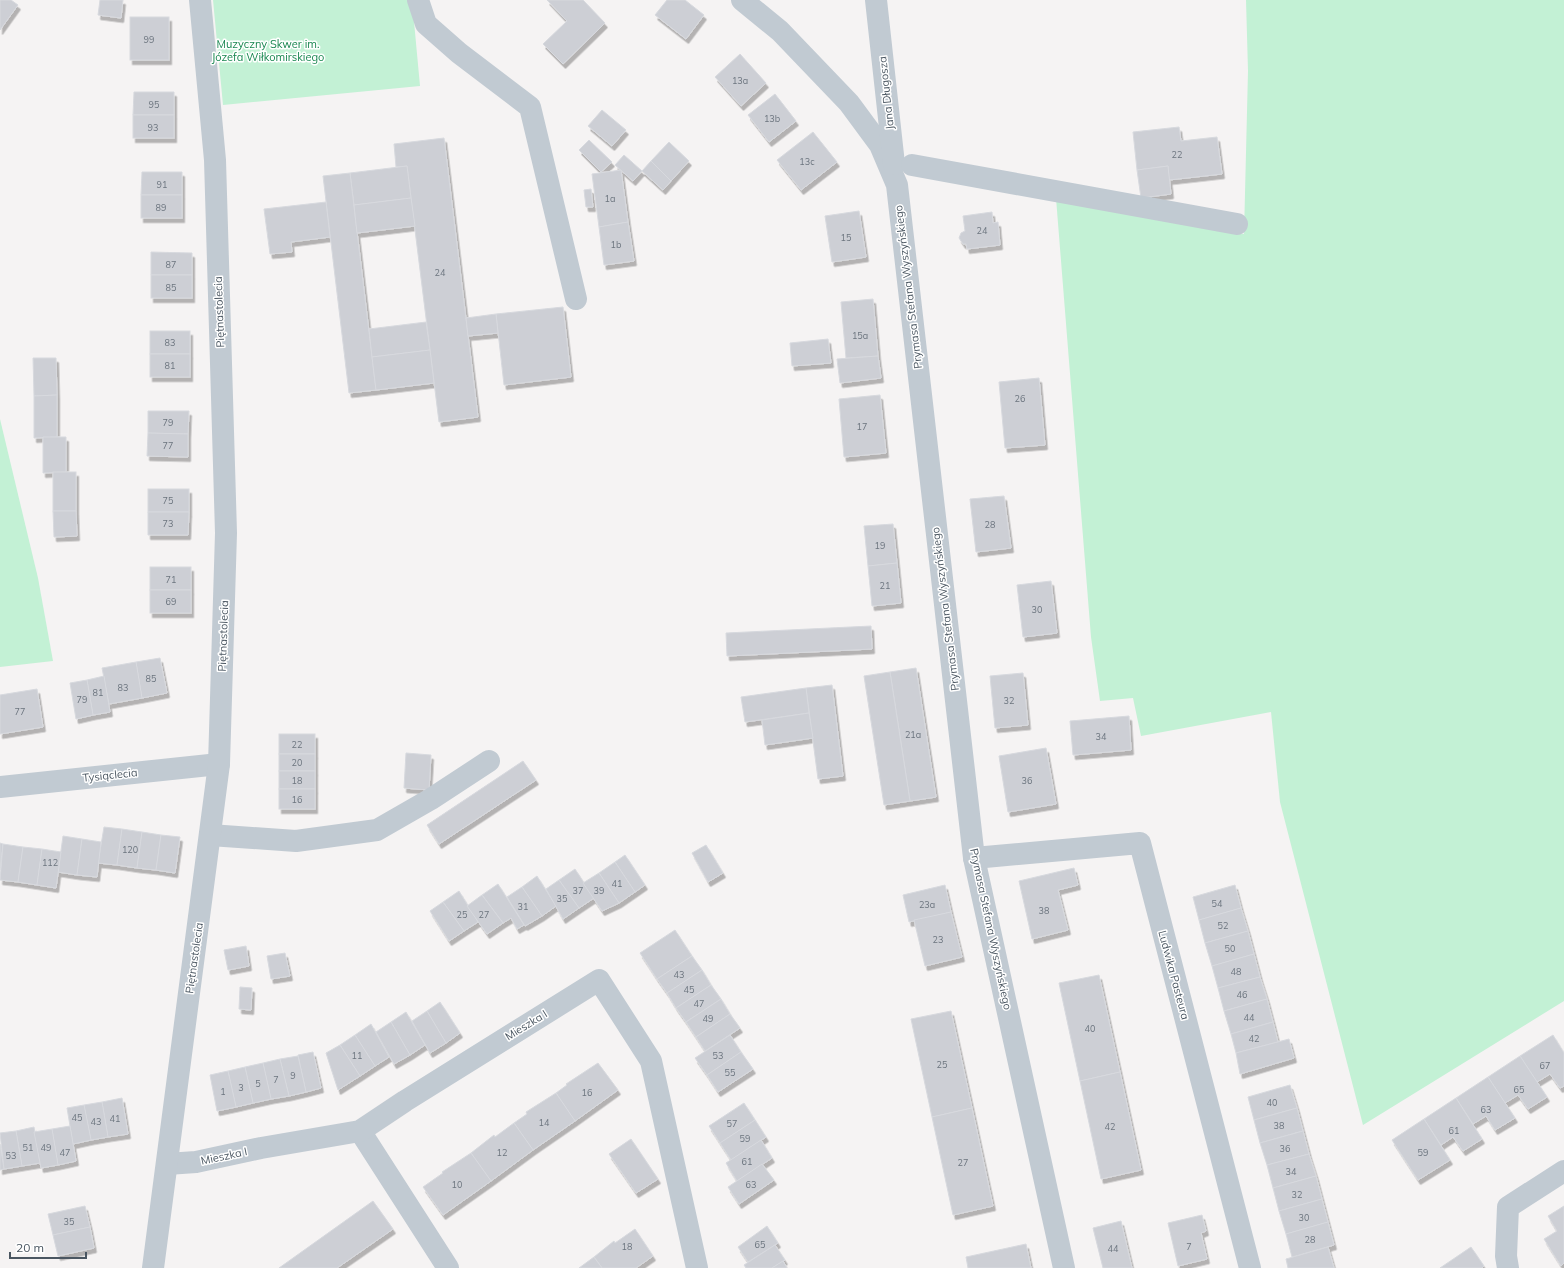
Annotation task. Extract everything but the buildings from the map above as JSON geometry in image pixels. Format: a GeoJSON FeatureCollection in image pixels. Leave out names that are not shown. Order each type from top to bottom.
{"type":"FeatureCollection","features":[{"type":"Feature","properties":{"kind":"street","name":"Piętnastolecia"},"geometry":{"type":"LineString","coordinates":[[153,1268],[219,764],[226,533],[215,160],[200,0]]}},
{"type":"Feature","properties":{"kind":"street"},"geometry":{"type":"LineString","coordinates":[[418,0],[426,24],[459,53],[530,107],[576,299]]}},
{"type":"Feature","properties":{"kind":"street","name":"Prymasa Stefana Wyszyńskiego"},"geometry":{"type":"LineString","coordinates":[[742,0],[780,32],[849,102],[880,145],[897,185],[974,858],[1064,1268]]}},
{"type":"Feature","properties":{"kind":"street","name":"Jana Długosza"},"geometry":{"type":"LineString","coordinates":[[876,0],[897,185]]}},
{"type":"Feature","properties":{"kind":"street"},"geometry":{"type":"LineString","coordinates":[[912,165],[1237,224]]}},
{"type":"Feature","properties":{"kind":"street"},"geometry":{"type":"LineString","coordinates":[[210,835],[296,840],[377,830],[431,799],[489,760]]}},
{"type":"Feature","properties":{"kind":"street","name":"Tysiąclecia"},"geometry":{"type":"LineString","coordinates":[[0,786],[219,764]]}},
{"type":"Feature","properties":{"kind":"street","name":"Ludwika Pasteura"},"geometry":{"type":"LineString","coordinates":[[974,858],[1140,843],[1250,1268]]}},
{"type":"Feature","properties":{"kind":"street","name":"Mieszka I"},"geometry":{"type":"LineString","coordinates":[[166,1164],[196,1162],[261,1148],[360,1131],[411,1097],[599,980],[651,1061],[697,1268]]}},
{"type":"Feature","properties":{"kind":"street"},"geometry":{"type":"LineString","coordinates":[[360,1131],[448,1268]]}},
{"type":"Feature","properties":{"kind":"street"},"geometry":{"type":"LineString","coordinates":[[1508,1268],[1506,1256],[1508,1207],[1564,1171]]}},
{"type":"Feature","properties":{"kind":"green space","name":"Muzyczny Skwer im. Józefa Wiłkomirskiego"},"geometry":{"type":"Polygon","coordinates":[[[213,0],[412,0],[420,86],[223,105],[213,0]]]}},
{"type":"Feature","properties":{"kind":"green space"},"geometry":{"type":"Polygon","coordinates":[[[1246,0],[1564,0],[1564,1001],[1363,1125],[1280,802],[1271,712],[1141,736],[1133,698],[1100,701],[1091,637],[1056,198],[1244,234],[1248,71],[1246,0]]]}},
{"type":"Feature","properties":{"kind":"green space"},"geometry":{"type":"Polygon","coordinates":[[[0,419],[38,578],[53,661],[0,667],[0,419]]]}}]}
